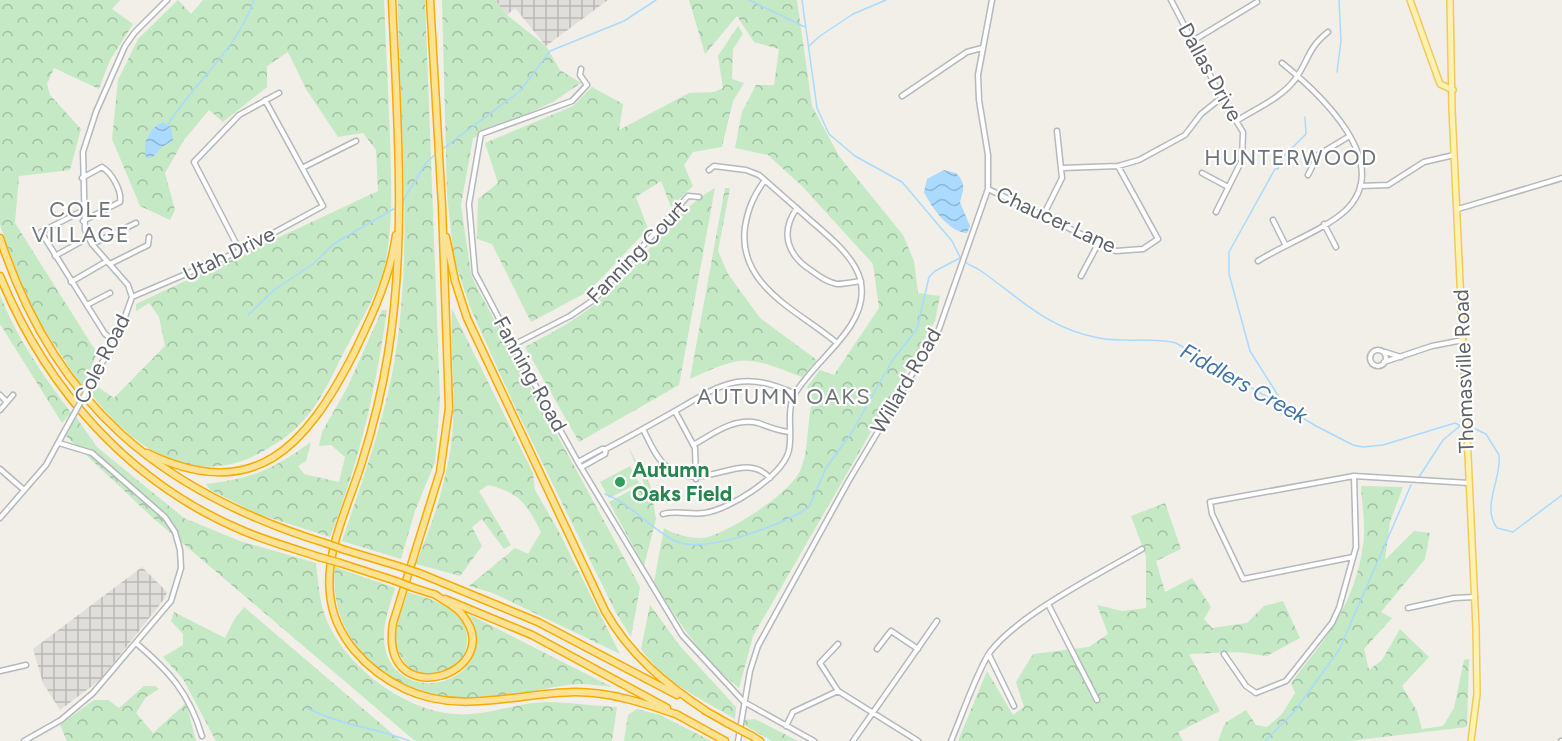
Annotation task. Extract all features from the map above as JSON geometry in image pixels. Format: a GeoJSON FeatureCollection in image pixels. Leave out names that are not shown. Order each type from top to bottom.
{"type":"FeatureCollection","features":[{"type":"Feature","properties":{"kind":"highway"},"geometry":{"type":"LineString","coordinates":[[392,0],[400,190],[397,285],[387,357],[372,429],[330,564],[331,604],[342,633],[359,656],[376,672],[407,690],[429,698],[473,703],[556,693],[591,693],[626,698],[678,715]]}},
{"type":"Feature","properties":{"kind":"highway"},"geometry":{"type":"LineString","coordinates":[[430,0],[449,383],[447,431],[440,472],[393,623],[392,638],[396,656],[402,667],[426,679],[443,677],[458,669],[466,659],[471,640],[469,627],[461,613],[434,594]]}},
{"type":"Feature","properties":{"kind":"highway"},"geometry":{"type":"LineString","coordinates":[[136,448],[185,469],[227,472],[247,468],[271,459],[302,436],[323,409],[375,309],[393,252],[400,190]]}},
{"type":"Feature","properties":{"kind":"highway"},"geometry":{"type":"LineString","coordinates":[[442,206],[451,264],[467,318],[605,611],[625,642],[645,666],[706,711]]}},
{"type":"Feature","properties":{"kind":"highway"},"geometry":{"type":"LineString","coordinates":[[0,238],[19,291],[55,355],[94,407],[136,448],[171,475],[226,507],[275,528],[419,573],[538,622],[760,741]]}},
{"type":"Feature","properties":{"kind":"highway"},"geometry":{"type":"LineString","coordinates":[[0,276],[29,339],[49,371],[73,402],[119,452],[160,485],[218,519],[244,531],[434,594],[532,635],[725,741]]}},
{"type":"Feature","properties":{"kind":"main road"},"geometry":{"type":"LineString","coordinates":[[1410,0],[1440,84],[1453,90]]}},
{"type":"Feature","properties":{"kind":"main road","name":"Thomasville Road"},"geometry":{"type":"LineString","coordinates":[[1450,0],[1468,483],[1475,597],[1477,694],[1471,741]]}},
{"type":"Feature","properties":{"kind":"street","name":"Cole Road"},"geometry":{"type":"LineString","coordinates":[[0,518],[46,465],[114,340],[132,297],[128,285],[92,244],[84,230],[82,211],[85,144],[116,66],[130,38],[167,0]]}},
{"type":"Feature","properties":{"kind":"street","name":"Willard Road"},"geometry":{"type":"LineString","coordinates":[[738,741],[752,663],[767,627],[848,482],[939,329],[988,189],[988,155],[978,92],[982,48],[992,0]]}},
{"type":"Feature","properties":{"kind":"street","name":"Dallas Drive"},"geometry":{"type":"LineString","coordinates":[[1171,0],[1221,98],[1238,120],[1244,143],[1242,159],[1216,212]]}},
{"type":"Feature","properties":{"kind":"street"},"geometry":{"type":"LineString","coordinates":[[1191,42],[1257,2]]}},
{"type":"Feature","properties":{"kind":"street"},"geometry":{"type":"LineString","coordinates":[[1238,120],[1278,95],[1298,75],[1308,50],[1328,32]]}},
{"type":"Feature","properties":{"kind":"street"},"geometry":{"type":"LineString","coordinates":[[902,96],[967,52],[982,48]]}},
{"type":"Feature","properties":{"kind":"street"},"geometry":{"type":"LineString","coordinates":[[1258,261],[1324,224],[1348,207],[1360,186],[1361,159],[1325,100],[1282,63]]}},
{"type":"Feature","properties":{"kind":"street","name":"Fanning Road"},"geometry":{"type":"LineString","coordinates":[[580,69],[580,75],[587,86],[572,101],[481,134],[469,204],[475,273],[578,462],[682,635],[744,702],[814,741]]}},
{"type":"Feature","properties":{"kind":"street"},"geometry":{"type":"LineString","coordinates":[[240,251],[194,162],[239,115],[279,93]]}},
{"type":"Feature","properties":{"kind":"street"},"geometry":{"type":"LineString","coordinates":[[1062,168],[1118,166],[1139,160],[1185,135],[1201,114],[1221,98]]}},
{"type":"Feature","properties":{"kind":"street"},"geometry":{"type":"LineString","coordinates":[[265,100],[304,167],[356,141]]}},
{"type":"Feature","properties":{"kind":"street"},"geometry":{"type":"LineString","coordinates":[[1043,216],[1062,178],[1058,131]]}},
{"type":"Feature","properties":{"kind":"street"},"geometry":{"type":"LineString","coordinates":[[1308,175],[1318,155],[1348,137]]}},
{"type":"Feature","properties":{"kind":"street"},"geometry":{"type":"LineString","coordinates":[[1360,186],[1388,185],[1424,162],[1455,155]]}},
{"type":"Feature","properties":{"kind":"street"},"geometry":{"type":"LineString","coordinates":[[663,514],[713,511],[770,478],[787,455],[790,407],[795,394],[837,343],[859,309],[861,281],[848,254],[765,180],[746,170],[714,166],[709,170]]}},
{"type":"Feature","properties":{"kind":"street","name":"Chaucer Lane"},"geometry":{"type":"LineString","coordinates":[[988,189],[1116,251],[1143,249],[1158,239],[1118,166]]}},
{"type":"Feature","properties":{"kind":"street"},"geometry":{"type":"LineString","coordinates":[[83,177],[102,167],[108,171],[121,196],[120,202],[83,221]]}},
{"type":"Feature","properties":{"kind":"street","name":"Utah Drive"},"geometry":{"type":"LineString","coordinates":[[132,297],[240,251],[323,206],[304,167]]}},
{"type":"Feature","properties":{"kind":"street"},"geometry":{"type":"LineString","coordinates":[[1202,173],[1228,187]]}},
{"type":"Feature","properties":{"kind":"street"},"geometry":{"type":"LineString","coordinates":[[1458,209],[1562,178]]}},
{"type":"Feature","properties":{"kind":"street"},"geometry":{"type":"LineString","coordinates":[[765,180],[751,203],[746,220],[744,245],[751,269],[761,284],[776,297],[837,343]]}},
{"type":"Feature","properties":{"kind":"street","name":"Fanning Court"},"geometry":{"type":"LineString","coordinates":[[513,345],[570,316],[594,299],[688,196],[699,196]]}},
{"type":"Feature","properties":{"kind":"street"},"geometry":{"type":"LineString","coordinates":[[796,208],[790,219],[787,234],[795,258],[829,282],[840,284],[861,281]]}},
{"type":"Feature","properties":{"kind":"street"},"geometry":{"type":"LineString","coordinates":[[82,211],[41,232],[108,337],[114,340]]}},
{"type":"Feature","properties":{"kind":"street"},"geometry":{"type":"LineString","coordinates":[[1273,220],[1285,244]]}},
{"type":"Feature","properties":{"kind":"street"},"geometry":{"type":"LineString","coordinates":[[92,244],[136,223]]}},
{"type":"Feature","properties":{"kind":"street"},"geometry":{"type":"LineString","coordinates":[[1324,224],[1336,248]]}},
{"type":"Feature","properties":{"kind":"street"},"geometry":{"type":"LineString","coordinates":[[71,282],[107,262],[148,245],[149,237]]}},
{"type":"Feature","properties":{"kind":"street"},"geometry":{"type":"LineString","coordinates":[[55,255],[82,242]]}},
{"type":"Feature","properties":{"kind":"street"},"geometry":{"type":"LineString","coordinates":[[1081,276],[1098,244]]}},
{"type":"Feature","properties":{"kind":"street"},"geometry":{"type":"LineString","coordinates":[[87,305],[110,293]]}},
{"type":"Feature","properties":{"kind":"street"},"geometry":{"type":"LineString","coordinates":[[1402,357],[1374,351],[1370,357],[1376,365],[1402,357],[1443,342],[1463,340]]}},
{"type":"Feature","properties":{"kind":"street"},"geometry":{"type":"LineString","coordinates":[[1383,352],[1386,358],[1384,363]]}},
{"type":"Feature","properties":{"kind":"street"},"geometry":{"type":"LineString","coordinates":[[578,462],[643,429],[713,389],[735,381],[763,382],[795,394]]}},
{"type":"Feature","properties":{"kind":"street"},"geometry":{"type":"LineString","coordinates":[[0,395],[8,402]]}},
{"type":"Feature","properties":{"kind":"street"},"geometry":{"type":"LineString","coordinates":[[0,410],[13,395]]}},
{"type":"Feature","properties":{"kind":"street"},"geometry":{"type":"LineString","coordinates":[[675,411],[693,445],[696,479]]}},
{"type":"Feature","properties":{"kind":"street"},"geometry":{"type":"LineString","coordinates":[[693,445],[732,423],[756,423],[789,432]]}},
{"type":"Feature","properties":{"kind":"street"},"geometry":{"type":"LineString","coordinates":[[643,429],[667,466],[680,474],[696,479],[746,466],[763,471],[770,478]]}},
{"type":"Feature","properties":{"kind":"street"},"geometry":{"type":"LineString","coordinates":[[24,741],[61,720],[93,693],[171,602],[178,586],[181,557],[175,532],[165,517],[92,453],[59,443]]}},
{"type":"Feature","properties":{"kind":"street"},"geometry":{"type":"LineString","coordinates":[[581,467],[605,454],[606,449]]}},
{"type":"Feature","properties":{"kind":"street"},"geometry":{"type":"LineString","coordinates":[[0,469],[24,490]]}},
{"type":"Feature","properties":{"kind":"street"},"geometry":{"type":"LineString","coordinates":[[1353,557],[1243,579],[1212,514],[1210,502],[1354,476],[1468,483]]}},
{"type":"Feature","properties":{"kind":"street"},"geometry":{"type":"LineString","coordinates":[[1224,654],[1246,686],[1256,693],[1286,681],[1332,623],[1353,557],[1356,536],[1354,476]]}},
{"type":"Feature","properties":{"kind":"street"},"geometry":{"type":"LineString","coordinates":[[951,741],[989,654],[1001,640],[1048,604],[1142,549]]}},
{"type":"Feature","properties":{"kind":"street"},"geometry":{"type":"LineString","coordinates":[[1408,608],[1454,598],[1475,597]]}},
{"type":"Feature","properties":{"kind":"street"},"geometry":{"type":"LineString","coordinates":[[1048,604],[1097,700]]}},
{"type":"Feature","properties":{"kind":"street"},"geometry":{"type":"LineString","coordinates":[[853,741],[937,621]]}},
{"type":"Feature","properties":{"kind":"street"},"geometry":{"type":"LineString","coordinates":[[877,648],[891,632],[918,649]]}},
{"type":"Feature","properties":{"kind":"street"},"geometry":{"type":"LineString","coordinates":[[135,643],[174,678],[185,693],[194,710],[202,736]]}},
{"type":"Feature","properties":{"kind":"street"},"geometry":{"type":"LineString","coordinates":[[838,644],[819,663],[838,691],[918,741]]}},
{"type":"Feature","properties":{"kind":"street"},"geometry":{"type":"LineString","coordinates":[[989,654],[1014,706]]}},
{"type":"Feature","properties":{"kind":"street"},"geometry":{"type":"LineString","coordinates":[[0,671],[26,665]]}},
{"type":"Feature","properties":{"kind":"street"},"geometry":{"type":"LineString","coordinates":[[786,726],[793,712],[838,691]]}},
{"type":"Feature","properties":{"kind":"shaded area"},"geometry":{"type":"Polygon","coordinates":[[[495,0],[608,0],[546,46],[515,8],[507,15],[495,0]]]}},
{"type":"Feature","properties":{"kind":"shaded area"},"geometry":{"type":"Polygon","coordinates":[[[142,567],[167,592],[165,598],[100,680],[60,710],[43,683],[33,649],[142,567]]]}},
{"type":"Feature","properties":{"kind":"green space"},"geometry":{"type":"Polygon","coordinates":[[[0,0],[120,0],[112,9],[133,24],[110,60],[99,89],[54,68],[47,84],[50,95],[81,129],[70,170],[19,176],[15,223],[97,353],[83,388],[40,323],[21,284],[0,225],[0,0]]]}},
{"type":"Feature","properties":{"kind":"green space"},"geometry":{"type":"Polygon","coordinates":[[[178,0],[191,14],[203,0],[384,0],[391,200],[390,232],[382,275],[369,306],[326,387],[307,416],[289,434],[267,449],[242,461],[217,466],[193,465],[170,459],[149,448],[109,415],[92,395],[95,385],[114,398],[165,346],[159,317],[149,303],[136,311],[136,304],[378,191],[376,150],[363,133],[338,137],[306,89],[288,52],[267,66],[267,87],[223,122],[209,110],[184,140],[165,173],[175,210],[170,220],[140,206],[112,139],[118,80],[138,39],[178,0]]]}},
{"type":"Feature","properties":{"kind":"green space"},"geometry":{"type":"Polygon","coordinates":[[[398,0],[425,0],[440,399],[435,462],[415,511],[401,559],[342,541],[372,450],[391,381],[401,313],[405,224],[398,0]]]}},
{"type":"Feature","properties":{"kind":"green space"},"geometry":{"type":"Polygon","coordinates":[[[442,0],[495,0],[507,15],[546,46],[560,70],[581,83],[553,102],[473,138],[461,205],[471,274],[476,286],[640,587],[631,637],[616,613],[515,407],[470,307],[454,259],[447,195],[442,0]]]}},
{"type":"Feature","properties":{"kind":"green space"},"geometry":{"type":"Polygon","coordinates":[[[689,0],[797,0],[812,106],[839,156],[903,235],[914,261],[918,293],[940,296],[935,321],[753,636],[739,688],[713,664],[692,639],[654,582],[664,528],[685,536],[708,537],[731,527],[759,510],[794,480],[804,459],[812,404],[807,387],[820,370],[834,375],[879,308],[873,264],[803,187],[768,155],[735,148],[742,112],[756,85],[774,85],[779,49],[754,42],[737,16],[705,54],[689,0]]]}},
{"type":"Feature","properties":{"kind":"green space"},"geometry":{"type":"Polygon","coordinates":[[[738,26],[743,34],[733,49],[732,79],[744,83],[733,101],[722,147],[693,152],[684,165],[693,186],[671,207],[661,181],[636,197],[648,229],[589,291],[531,322],[492,244],[477,239],[478,199],[498,183],[485,143],[573,106],[592,87],[623,104],[619,130],[689,93],[714,92],[723,88],[718,56],[738,26]]]}},
{"type":"Feature","properties":{"kind":"green space"},"geometry":{"type":"Polygon","coordinates":[[[715,188],[679,385],[579,442],[525,347],[567,324],[597,303],[686,210],[715,188]]]}},
{"type":"Feature","properties":{"kind":"green space"},"geometry":{"type":"Polygon","coordinates":[[[725,188],[730,188],[718,251],[728,274],[760,318],[817,360],[802,377],[769,365],[746,361],[722,365],[690,379],[725,188]]]}},
{"type":"Feature","properties":{"kind":"green space"},"geometry":{"type":"Polygon","coordinates":[[[0,295],[23,342],[71,413],[62,423],[0,324],[0,295]]]}},
{"type":"Feature","properties":{"kind":"green space"},"geometry":{"type":"Polygon","coordinates":[[[452,309],[533,473],[535,490],[559,532],[620,654],[493,593],[469,586],[515,548],[528,554],[541,532],[526,507],[507,491],[488,485],[479,491],[511,545],[504,549],[482,519],[472,527],[482,546],[460,576],[416,564],[440,496],[451,443],[453,425],[452,309]]]}},
{"type":"Feature","properties":{"kind":"green space"},"geometry":{"type":"Polygon","coordinates":[[[382,310],[387,310],[372,398],[350,480],[330,537],[258,514],[210,490],[206,484],[237,479],[262,471],[285,460],[311,442],[306,461],[298,466],[304,474],[339,482],[345,457],[331,445],[319,446],[322,432],[347,388],[382,310]]]}},
{"type":"Feature","properties":{"kind":"green space"},"geometry":{"type":"Polygon","coordinates":[[[76,417],[97,447],[184,518],[240,541],[316,563],[321,603],[334,634],[360,667],[377,682],[396,694],[435,711],[454,714],[477,714],[545,702],[617,707],[612,741],[415,741],[153,518],[66,436],[76,417]]]}},
{"type":"Feature","properties":{"kind":"green space"},"geometry":{"type":"Polygon","coordinates":[[[628,447],[650,484],[656,519],[644,566],[609,502],[644,483],[628,447]]]}},
{"type":"Feature","properties":{"kind":"green space","name":"Autumn Oaks Field"},"geometry":{"type":"Polygon","coordinates":[[[630,466],[639,483],[609,498],[600,482],[630,466]]]}},
{"type":"Feature","properties":{"kind":"green space"},"geometry":{"type":"Polygon","coordinates":[[[1361,486],[1403,487],[1390,522],[1385,560],[1414,531],[1430,533],[1425,559],[1381,612],[1392,618],[1364,649],[1369,670],[1382,660],[1400,629],[1429,657],[1402,686],[1417,711],[1422,729],[1443,726],[1454,708],[1464,660],[1469,659],[1467,727],[1349,741],[1218,741],[1225,723],[1246,710],[1256,725],[1267,727],[1282,714],[1295,693],[1291,683],[1327,635],[1346,603],[1359,567],[1364,539],[1361,486]]]}},
{"type":"Feature","properties":{"kind":"green space"},"geometry":{"type":"Polygon","coordinates":[[[1165,503],[1181,549],[1156,561],[1165,592],[1192,578],[1211,607],[1204,619],[1212,628],[1247,623],[1264,606],[1283,601],[1300,638],[1267,656],[1238,652],[1189,654],[1220,711],[1178,732],[1183,741],[958,741],[987,671],[1013,715],[1024,707],[1016,682],[1033,654],[1089,647],[1108,634],[1097,605],[1122,611],[1146,608],[1146,556],[1131,516],[1165,503]]]}},
{"type":"Feature","properties":{"kind":"green space"},"geometry":{"type":"Polygon","coordinates":[[[335,567],[395,588],[384,632],[388,657],[401,674],[418,682],[438,682],[457,675],[470,661],[476,641],[470,615],[612,687],[584,684],[473,698],[432,694],[394,680],[377,668],[361,652],[348,633],[336,601],[335,567]]]}},
{"type":"Feature","properties":{"kind":"green space"},"geometry":{"type":"Polygon","coordinates":[[[408,592],[447,607],[463,623],[466,631],[466,649],[458,665],[451,670],[440,675],[419,675],[401,657],[397,647],[397,627],[408,592]]]}},
{"type":"Feature","properties":{"kind":"green space"},"geometry":{"type":"Polygon","coordinates":[[[650,605],[680,646],[736,707],[735,719],[672,680],[650,661],[641,649],[650,605]]]}},
{"type":"Feature","properties":{"kind":"green space"},"geometry":{"type":"Polygon","coordinates":[[[244,607],[401,741],[216,741],[183,679],[163,657],[183,645],[183,634],[171,621],[174,612],[225,638],[244,607]]]}},
{"type":"Feature","properties":{"kind":"green space"},"geometry":{"type":"Polygon","coordinates":[[[144,686],[155,686],[159,689],[146,697],[136,713],[153,733],[186,703],[196,741],[67,741],[60,725],[94,700],[108,700],[119,708],[144,686]]]}},
{"type":"Feature","properties":{"kind":"green space"},"geometry":{"type":"Polygon","coordinates":[[[637,709],[660,715],[711,741],[624,741],[628,715],[637,709]]]}},
{"type":"Feature","properties":{"kind":"green space"},"geometry":{"type":"Polygon","coordinates":[[[755,719],[798,741],[772,741],[744,725],[745,720],[755,719]]]}},
{"type":"Feature","properties":{"kind":"water"},"geometry":{"type":"Polygon","coordinates":[[[163,122],[171,128],[173,140],[153,157],[147,158],[145,148],[148,137],[154,128],[163,122]]]}},
{"type":"Feature","properties":{"kind":"water"},"geometry":{"type":"Polygon","coordinates":[[[944,170],[956,173],[963,183],[960,202],[970,226],[967,233],[954,229],[948,224],[936,212],[924,192],[927,179],[944,170]]]}},
{"type":"Feature","properties":{"kind":"waterway"},"geometry":{"type":"LineString","coordinates":[[167,126],[237,35],[254,0]]}},
{"type":"Feature","properties":{"kind":"waterway"},"geometry":{"type":"LineString","coordinates":[[441,150],[520,91],[550,51],[624,21],[656,0]]}},
{"type":"Feature","properties":{"kind":"waterway"},"geometry":{"type":"LineString","coordinates":[[749,0],[805,27]]}},
{"type":"Feature","properties":{"kind":"waterway","name":"Fiddlers Creek"},"geometry":{"type":"LineString","coordinates":[[802,0],[817,108],[829,134],[855,156],[902,182],[952,241],[961,259]]}},
{"type":"Feature","properties":{"kind":"waterway"},"geometry":{"type":"LineString","coordinates":[[809,46],[853,14],[886,0]]}},
{"type":"Feature","properties":{"kind":"waterway"},"geometry":{"type":"LineString","coordinates":[[1337,72],[1341,41],[1339,0]]}},
{"type":"Feature","properties":{"kind":"waterway"},"geometry":{"type":"LineString","coordinates":[[1286,408],[1250,351],[1229,274],[1229,252],[1275,169],[1278,169],[1282,158],[1306,134],[1305,117]]}},
{"type":"Feature","properties":{"kind":"waterway"},"geometry":{"type":"LineString","coordinates":[[401,204],[426,163],[437,153]]}},
{"type":"Feature","properties":{"kind":"waterway"},"geometry":{"type":"LineString","coordinates":[[248,315],[274,290],[313,264],[335,243],[397,207]]}},
{"type":"Feature","properties":{"kind":"waterway"},"geometry":{"type":"LineString","coordinates":[[605,494],[623,504],[664,535],[686,544],[720,542],[739,537],[776,524],[803,511],[809,507],[826,468],[852,432],[892,361],[917,329],[929,277],[935,271],[960,258]]}},
{"type":"Feature","properties":{"kind":"waterway","name":"Fiddlers Creek"},"geometry":{"type":"LineString","coordinates":[[965,262],[1036,312],[1065,328],[1099,338],[1176,343],[1316,426],[1353,445],[1363,447],[1383,445],[1455,423],[1463,427]]}},
{"type":"Feature","properties":{"kind":"waterway"},"geometry":{"type":"LineString","coordinates":[[1419,477],[1443,440],[1460,426]]}},
{"type":"Feature","properties":{"kind":"waterway","name":"Fiddlers Creek"},"geometry":{"type":"LineString","coordinates":[[1471,427],[1486,434],[1499,455],[1498,473],[1491,502],[1493,520],[1497,528],[1513,532],[1562,495]]}},
{"type":"Feature","properties":{"kind":"waterway"},"geometry":{"type":"LineString","coordinates":[[1265,741],[1294,712],[1339,650],[1411,485]]}},
{"type":"Feature","properties":{"kind":"waterway"},"geometry":{"type":"LineString","coordinates":[[307,708],[332,718],[410,741]]}},
{"type":"Feature","properties":{"kind":"place","name":"Autumn Oaks Field"},"geometry":{"type":"Point","coordinates":[620,482]}},
{"type":"Feature","properties":{"kind":"district","name":"HUNTERWOOD"},"geometry":{"type":"Point","coordinates":[1291,157]}},
{"type":"Feature","properties":{"kind":"district","name":"COLE VILLAGE"},"geometry":{"type":"Point","coordinates":[81,222]}},
{"type":"Feature","properties":{"kind":"district","name":"AUTUMN OAKS"},"geometry":{"type":"Point","coordinates":[784,396]}}]}
